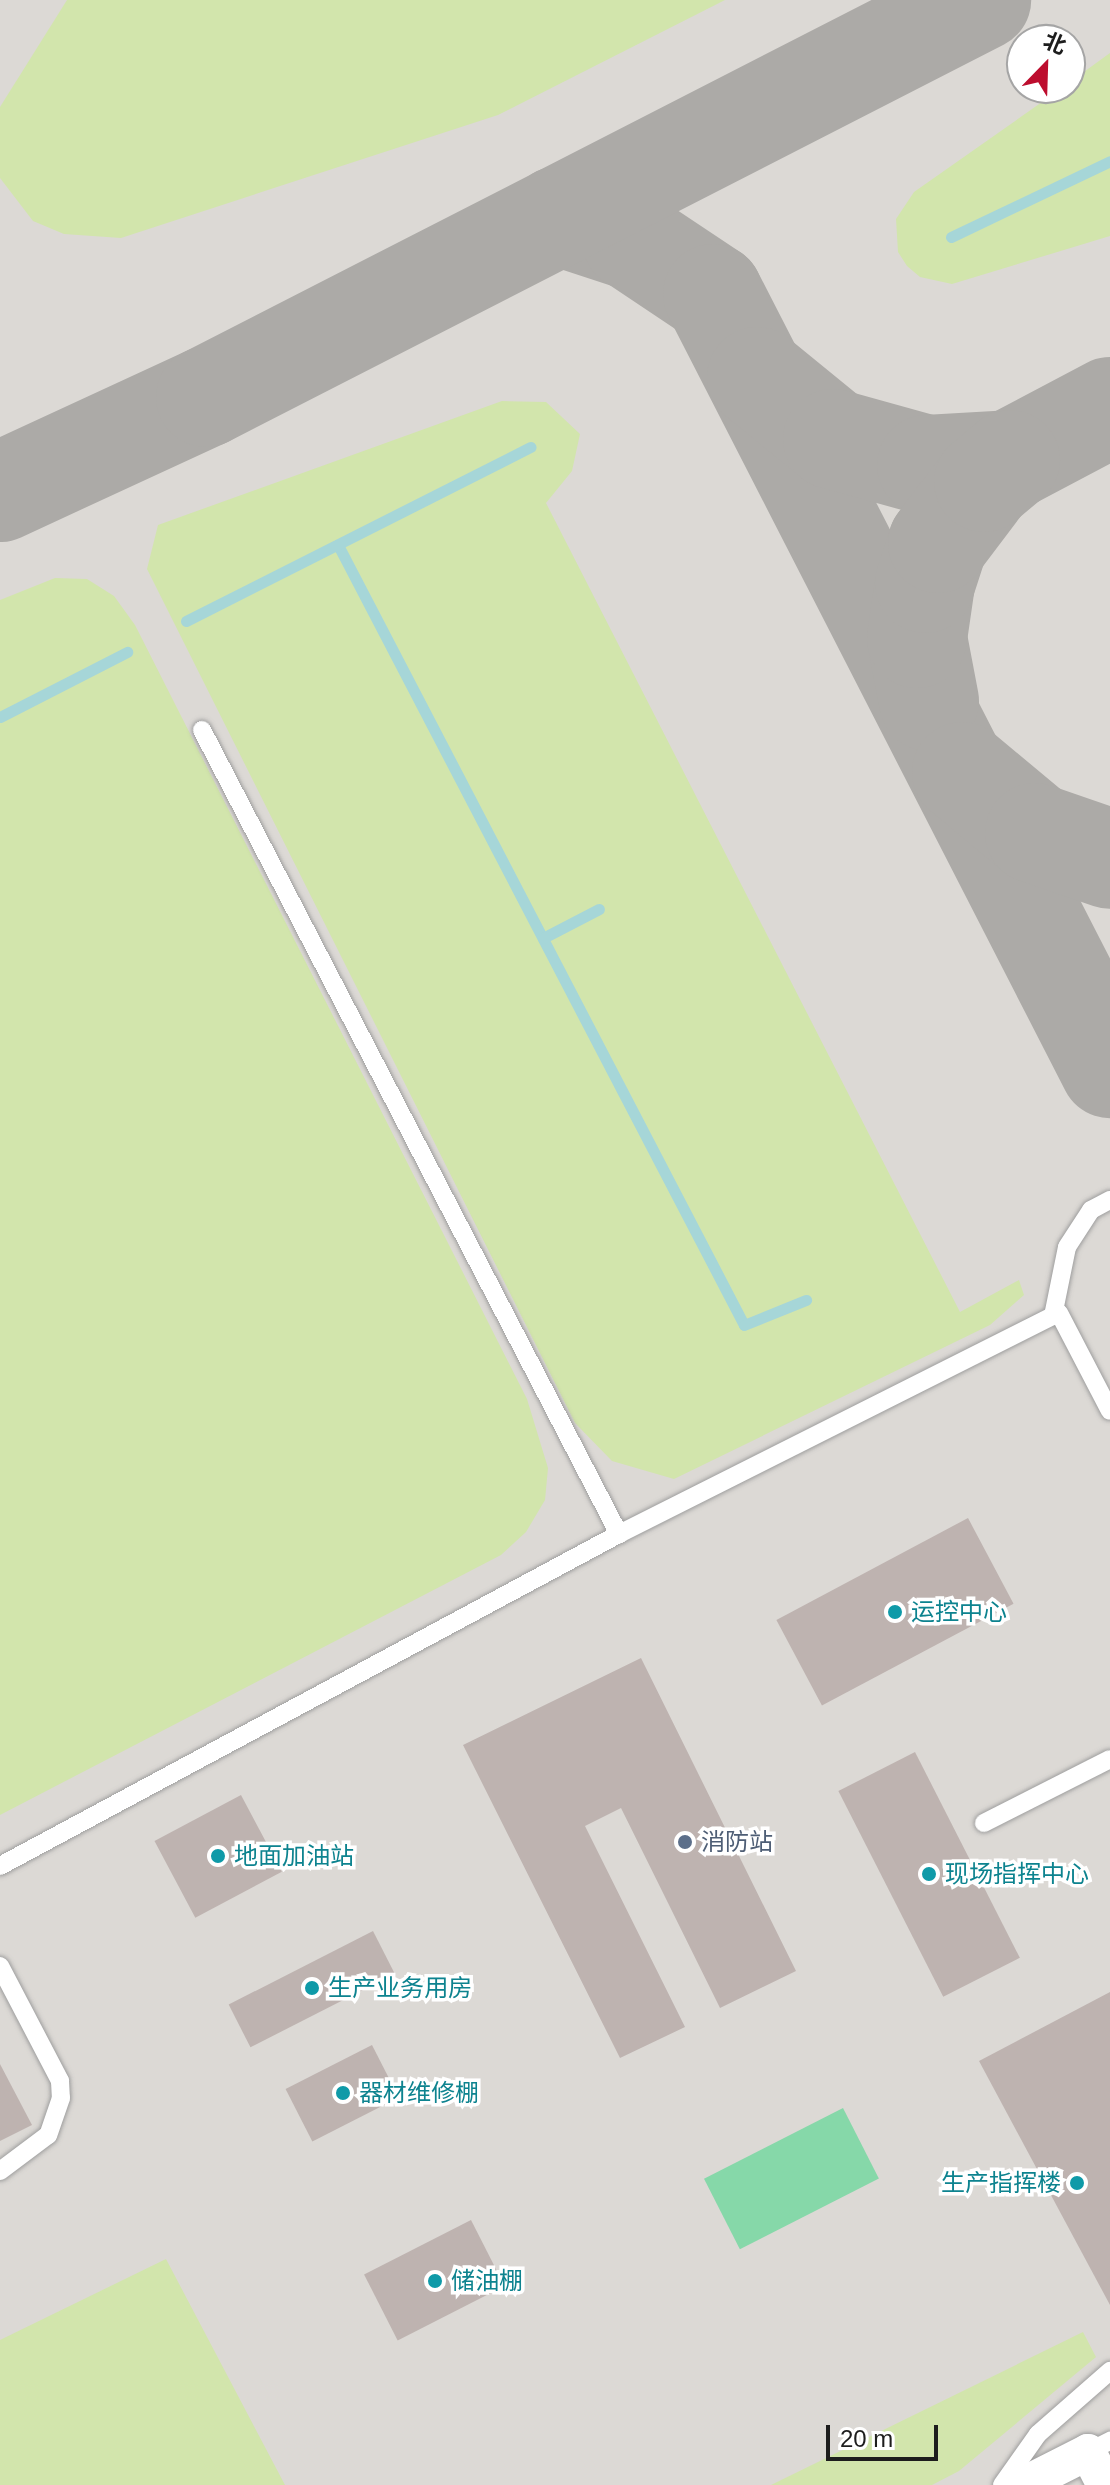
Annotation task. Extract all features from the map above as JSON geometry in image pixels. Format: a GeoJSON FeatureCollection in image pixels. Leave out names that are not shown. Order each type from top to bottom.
{"type":"FeatureCollection","features":[{"type":"Feature","properties":{"kind":"street"},"geometry":{"type":"LineString","coordinates":[[1023,2485],[1099,2446],[1105,2485]]}},
{"type":"Feature","properties":{"kind":"lane"},"geometry":{"type":"LineString","coordinates":[[202,730],[619,1534]]}},
{"type":"Feature","properties":{"kind":"lane"},"geometry":{"type":"LineString","coordinates":[[1053,1316],[1067,1247],[1091,1210],[1110,1200]]}},
{"type":"Feature","properties":{"kind":"lane"},"geometry":{"type":"LineString","coordinates":[[0,1866],[619,1534],[1059,1313],[1110,1411]]}},
{"type":"Feature","properties":{"kind":"lane"},"geometry":{"type":"LineString","coordinates":[[984,1823],[1110,1759]]}},
{"type":"Feature","properties":{"kind":"lane"},"geometry":{"type":"LineString","coordinates":[[0,1966],[60,2081],[61,2098],[48,2135],[0,2171]]}},
{"type":"Feature","properties":{"kind":"lane"},"geometry":{"type":"LineString","coordinates":[[1002,2485],[1038,2434],[1110,2371]]}},
{"type":"Feature","properties":{"kind":"shaded area"},"geometry":{"type":"Polygon","coordinates":[[[0,0],[1110,0],[1110,2485],[0,2485],[0,0]]]}},
{"type":"Feature","properties":{"kind":"green space"},"geometry":{"type":"Polygon","coordinates":[[[67,0],[725,0],[498,115],[121,238],[64,234],[33,221],[0,178],[0,107],[67,0]]]}},
{"type":"Feature","properties":{"kind":"green space"},"geometry":{"type":"Polygon","coordinates":[[[1110,53],[1110,236],[952,284],[920,277],[907,266],[898,252],[896,219],[914,192],[1039,104],[1086,104],[1086,70],[1110,53]]]}},
{"type":"Feature","properties":{"kind":"green space"},"geometry":{"type":"Polygon","coordinates":[[[502,401],[546,402],[580,434],[572,471],[546,503],[960,1312],[1019,1280],[1024,1295],[990,1325],[674,1479],[612,1461],[575,1423],[147,569],[158,525],[502,401]]]}},
{"type":"Feature","properties":{"kind":"green space"},"geometry":{"type":"Polygon","coordinates":[[[55,578],[87,579],[114,596],[135,625],[527,1399],[548,1468],[545,1500],[526,1532],[501,1555],[0,1815],[0,600],[55,578]]]}},
{"type":"Feature","properties":{"kind":"green space"},"geometry":{"type":"Polygon","coordinates":[[[843,2108],[879,2178],[740,2249],[704,2179],[843,2108]]]}},
{"type":"Feature","properties":{"kind":"green space"},"geometry":{"type":"Polygon","coordinates":[[[166,2259],[285,2485],[0,2485],[0,2340],[166,2259]]]}},
{"type":"Feature","properties":{"kind":"green space"},"geometry":{"type":"Polygon","coordinates":[[[1083,2332],[1096,2357],[959,2471],[932,2485],[771,2485],[1083,2332]]]}},
{"type":"Feature","properties":{"kind":"building","name":"运控中心"},"geometry":{"type":"Polygon","coordinates":[[[968,1518],[1014,1604],[822,1706],[776,1620],[968,1518]]]}},
{"type":"Feature","properties":{"kind":"building","name":"消防站"},"geometry":{"type":"Polygon","coordinates":[[[641,1658],[796,1971],[720,2008],[621,1808],[585,1826],[685,2027],[620,2058],[463,1745],[641,1658]]]}},
{"type":"Feature","properties":{"kind":"building","name":"现场指挥中心"},"geometry":{"type":"Polygon","coordinates":[[[915,1752],[1020,1958],[943,1997],[838,1791],[915,1752]]]}},
{"type":"Feature","properties":{"kind":"building","name":"地面加油站"},"geometry":{"type":"Polygon","coordinates":[[[241,1795],[282,1872],[195,1918],[154,1841],[241,1795]]]}},
{"type":"Feature","properties":{"kind":"building","name":"生产业务用房"},"geometry":{"type":"Polygon","coordinates":[[[373,1931],[395,1974],[250,2047],[229,2005],[373,1931]]]}},
{"type":"Feature","properties":{"kind":"building","name":"生产指挥楼"},"geometry":{"type":"Polygon","coordinates":[[[1110,1992],[1110,2305],[979,2061],[1110,1992]]]}},
{"type":"Feature","properties":{"kind":"building","name":"器材维修棚"},"geometry":{"type":"Polygon","coordinates":[[[372,2045],[399,2098],[312,2142],[286,2089],[372,2045]]]}},
{"type":"Feature","properties":{"kind":"building"},"geometry":{"type":"Polygon","coordinates":[[[0,2064],[32,2125],[0,2141],[0,2064]]]}},
{"type":"Feature","properties":{"kind":"building","name":"储油棚"},"geometry":{"type":"Polygon","coordinates":[[[471,2220],[505,2286],[398,2340],[364,2274],[471,2220]]]}},
{"type":"Feature","properties":{"kind":"waterway"},"geometry":{"type":"LineString","coordinates":[[951,237],[1110,161]]}},
{"type":"Feature","properties":{"kind":"waterway"},"geometry":{"type":"LineString","coordinates":[[186,621],[531,447]]}},
{"type":"Feature","properties":{"kind":"waterway"},"geometry":{"type":"LineString","coordinates":[[338,545],[744,1325],[806,1300]]}},
{"type":"Feature","properties":{"kind":"waterway"},"geometry":{"type":"LineString","coordinates":[[0,717],[127,652]]}},
{"type":"Feature","properties":{"kind":"waterway"},"geometry":{"type":"LineString","coordinates":[[543,938],[599,909]]}},
{"type":"Feature","properties":{"kind":"taxiway"},"geometry":{"type":"LineString","coordinates":[[0,492],[206,397],[981,0]]}},
{"type":"Feature","properties":{"kind":"taxiway"},"geometry":{"type":"LineString","coordinates":[[559,216],[632,240],[713,294],[1110,1068]]}},
{"type":"Feature","properties":{"kind":"taxiway"},"geometry":{"type":"LineString","coordinates":[[757,377],[833,439],[927,465],[1010,460],[1110,407]]}},
{"type":"Feature","properties":{"kind":"taxiway"},"geometry":{"type":"LineString","coordinates":[[929,701],[917,638],[925,583],[938,543],[984,482],[1010,460]]}},
{"type":"Feature","properties":{"kind":"taxiway"},"geometry":{"type":"LineString","coordinates":[[962,772],[1035,833],[1110,859]]}},
{"type":"Feature","properties":{"kind":"place","name":"运控中心"},"geometry":{"type":"Point","coordinates":[895,1612]}},
{"type":"Feature","properties":{"kind":"place","name":"消防站"},"geometry":{"type":"Point","coordinates":[685,1842]}},
{"type":"Feature","properties":{"kind":"place","name":"地面加油站"},"geometry":{"type":"Point","coordinates":[218,1856]}},
{"type":"Feature","properties":{"kind":"place","name":"现场指挥中心"},"geometry":{"type":"Point","coordinates":[929,1874]}},
{"type":"Feature","properties":{"kind":"place","name":"生产业务用房"},"geometry":{"type":"Point","coordinates":[312,1988]}},
{"type":"Feature","properties":{"kind":"place","name":"器材维修棚"},"geometry":{"type":"Point","coordinates":[343,2093]}},
{"type":"Feature","properties":{"kind":"place","name":"生产指挥楼"},"geometry":{"type":"Point","coordinates":[1077,2183]}},
{"type":"Feature","properties":{"kind":"place","name":"储油棚"},"geometry":{"type":"Point","coordinates":[435,2281]}}]}
